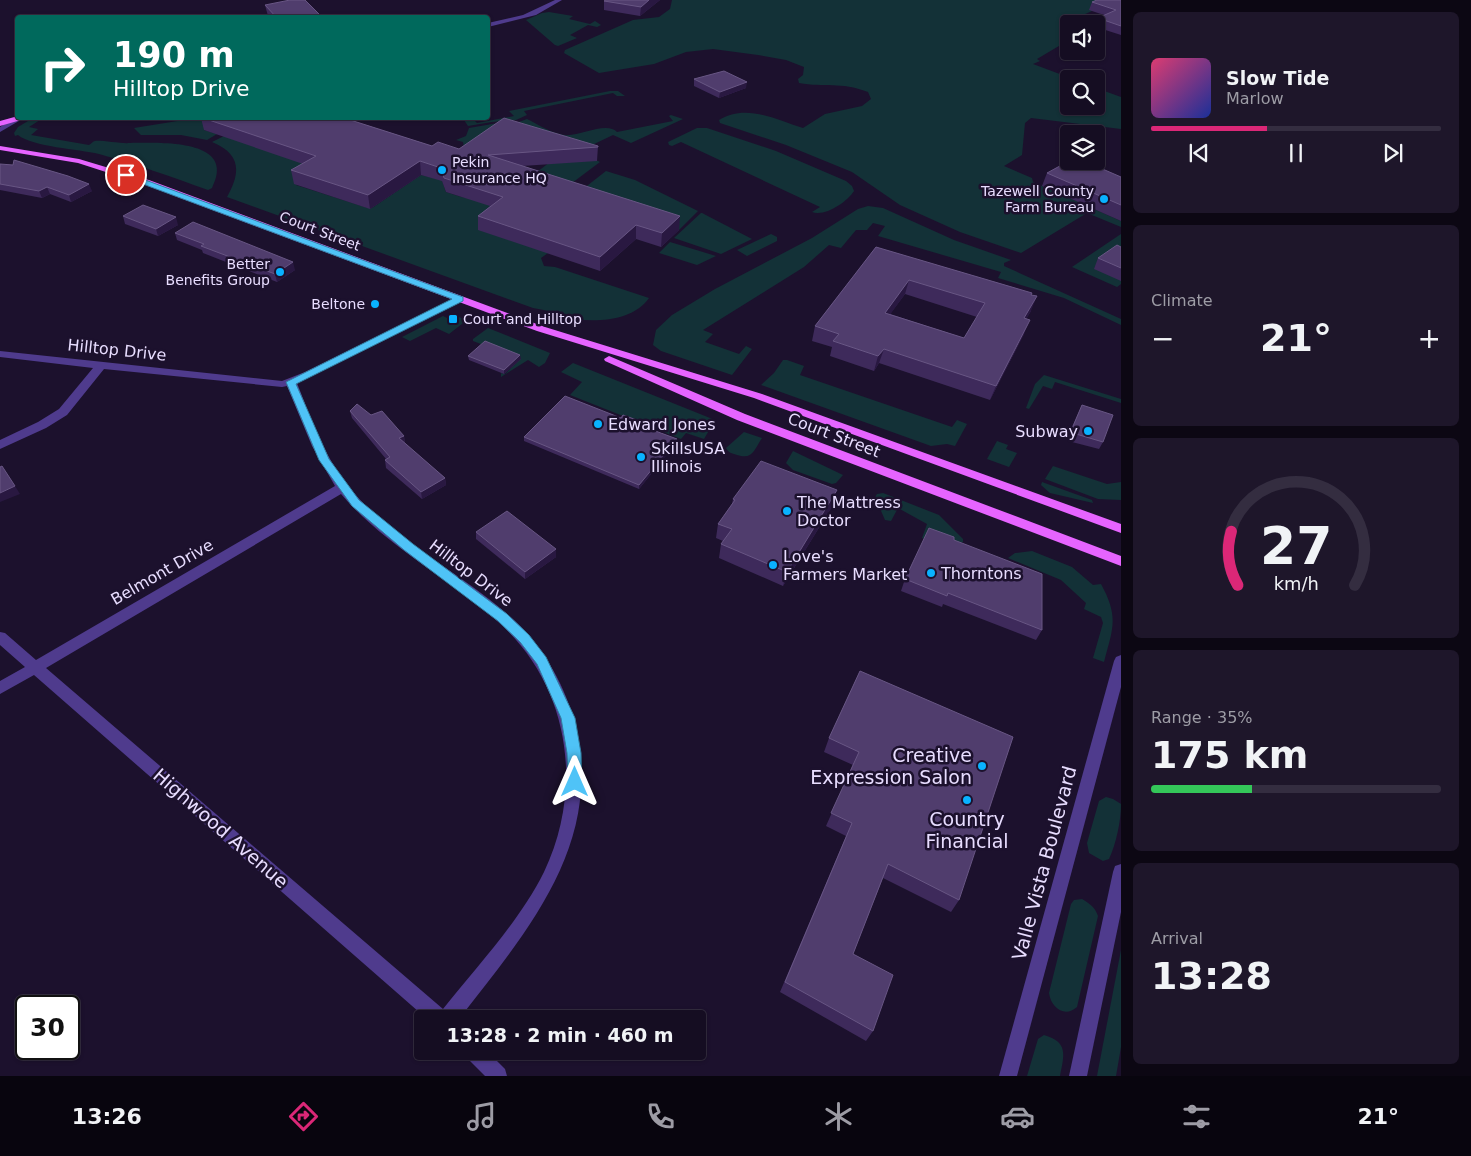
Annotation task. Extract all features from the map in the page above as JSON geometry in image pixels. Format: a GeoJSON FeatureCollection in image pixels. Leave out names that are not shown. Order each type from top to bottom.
{"type":"FeatureCollection","features":[{"type":"Feature","properties":{"kind":"main road"},"geometry":{"type":"LineString","coordinates":[[0,124],[15,119]]}},
{"type":"Feature","properties":{"kind":"main road","name":"Court Street"},"geometry":{"type":"LineString","coordinates":[[0,148],[79,161],[146,182],[541,329],[758,396],[1121,529]]}},
{"type":"Feature","properties":{"kind":"main road","name":"Court Street"},"geometry":{"type":"LineString","coordinates":[[541,329],[742,417],[1121,561]]}},
{"type":"Feature","properties":{"kind":"street"},"geometry":{"type":"LineString","coordinates":[[490,25],[514,20],[542,10],[559,0]]}},
{"type":"Feature","properties":{"kind":"street"},"geometry":{"type":"LineString","coordinates":[[0,130],[16,120]]}},
{"type":"Feature","properties":{"kind":"street","name":"Hilltop Drive"},"geometry":{"type":"LineString","coordinates":[[0,354],[271,384],[291,382],[460,299]]}},
{"type":"Feature","properties":{"kind":"street"},"geometry":{"type":"LineString","coordinates":[[0,444],[42,425],[63,412],[101,366]]}},
{"type":"Feature","properties":{"kind":"street","name":"Hilltop Drive"},"geometry":{"type":"LineString","coordinates":[[291,382],[316,445],[343,487],[356,503],[502,617],[524,638],[550,674],[565,709],[572,736],[576,772],[571,815],[566,836],[552,871],[534,904],[454,1010]]}},
{"type":"Feature","properties":{"kind":"street","name":"Belmont Drive"},"geometry":{"type":"LineString","coordinates":[[0,688],[343,487]]}},
{"type":"Feature","properties":{"kind":"street","name":"Highwood Avenue"},"geometry":{"type":"LineString","coordinates":[[0,637],[431,1010]]}},
{"type":"Feature","properties":{"kind":"street","name":"Valle Vista Boulevard"},"geometry":{"type":"LineString","coordinates":[[1008,1076],[1121,661]]}},
{"type":"Feature","properties":{"kind":"street"},"geometry":{"type":"LineString","coordinates":[[1078,1076],[1121,872]]}},
{"type":"Feature","properties":{"kind":"street"},"geometry":{"type":"LineString","coordinates":[[483,1060],[498,1076]]}},
{"type":"Feature","properties":{"kind":"green space"},"geometry":{"type":"Polygon","coordinates":[[[672,0],[1108,0],[1083,15],[1060,15],[1060,45],[1037,59],[1040,61],[1033,64],[1060,74],[1060,115],[1105,115],[1105,91],[1121,97],[1121,129],[1105,127],[1105,125],[1088,125],[1031,118],[1025,123],[1022,155],[1004,166],[1032,178],[1033,182],[1121,221],[1121,227],[1087,213],[1021,253],[960,232],[900,205],[852,172],[786,145],[720,123],[719,120],[729,115],[750,113],[772,117],[803,128],[825,114],[862,106],[871,99],[868,92],[849,87],[799,83],[798,79],[803,75],[804,67],[786,60],[713,49],[686,52],[654,64],[599,73],[564,53],[565,50],[633,20],[659,17],[670,9],[672,0]]]}},
{"type":"Feature","properties":{"kind":"green space"},"geometry":{"type":"Polygon","coordinates":[[[549,12],[573,16],[569,19],[590,24],[595,21],[601,25],[597,27],[588,25],[570,35],[577,38],[558,46],[526,20],[549,12]]]}},
{"type":"Feature","properties":{"kind":"green space"},"geometry":{"type":"Polygon","coordinates":[[[610,91],[618,91],[625,96],[617,96],[613,93],[524,111],[527,115],[516,120],[468,126],[464,120],[474,120],[477,123],[514,116],[509,111],[610,91]]]}},
{"type":"Feature","properties":{"kind":"green space"},"geometry":{"type":"Polygon","coordinates":[[[669,116],[683,119],[631,143],[613,135],[590,146],[516,123],[527,119],[554,132],[570,135],[606,128],[617,132],[673,121],[669,116]]]}},
{"type":"Feature","properties":{"kind":"green space"},"geometry":{"type":"Polygon","coordinates":[[[30,120],[40,120],[29,127],[38,129],[31,135],[89,145],[94,141],[98,141],[175,144],[191,147],[205,152],[214,160],[217,172],[212,188],[208,190],[99,154],[45,145],[18,135],[15,136],[14,133],[18,127],[30,120]]]}},
{"type":"Feature","properties":{"kind":"green space"},"geometry":{"type":"Polygon","coordinates":[[[184,120],[224,120],[204,130],[217,134],[207,140],[181,135],[141,135],[134,128],[184,120]]]}},
{"type":"Feature","properties":{"kind":"green space"},"geometry":{"type":"Polygon","coordinates":[[[498,123],[568,146],[600,162],[560,192],[516,188],[554,159],[465,153],[463,142],[456,140],[466,136],[469,128],[498,123]]]}},
{"type":"Feature","properties":{"kind":"green space"},"geometry":{"type":"Polygon","coordinates":[[[697,128],[707,128],[776,151],[846,181],[852,186],[854,191],[846,200],[829,210],[817,213],[812,212],[820,207],[681,142],[672,146],[669,145],[668,142],[697,128]]]}},
{"type":"Feature","properties":{"kind":"green space"},"geometry":{"type":"Polygon","coordinates":[[[224,136],[314,167],[296,185],[368,208],[372,208],[421,175],[442,180],[446,192],[463,197],[473,198],[489,192],[548,253],[541,258],[544,266],[555,267],[649,298],[641,306],[621,317],[585,320],[563,317],[565,314],[533,308],[227,197],[235,180],[236,165],[229,152],[212,142],[224,136]]]}},
{"type":"Feature","properties":{"kind":"green space"},"geometry":{"type":"Polygon","coordinates":[[[606,171],[635,180],[698,211],[679,230],[580,199],[583,189],[606,171]]]}},
{"type":"Feature","properties":{"kind":"green space"},"geometry":{"type":"Polygon","coordinates":[[[868,206],[883,208],[954,240],[1011,260],[1004,263],[1004,266],[1121,319],[1121,325],[1064,298],[998,278],[1001,272],[878,236],[885,226],[873,223],[867,230],[856,230],[841,248],[829,245],[804,267],[703,330],[713,334],[705,342],[739,354],[746,346],[752,349],[732,375],[661,351],[653,345],[656,330],[672,315],[715,289],[812,238],[858,209],[868,206]]]}},
{"type":"Feature","properties":{"kind":"green space"},"geometry":{"type":"Polygon","coordinates":[[[701,213],[752,239],[721,254],[674,238],[701,213]]]}},
{"type":"Feature","properties":{"kind":"green space"},"geometry":{"type":"Polygon","coordinates":[[[771,234],[777,237],[777,241],[747,256],[737,250],[771,234]]]}},
{"type":"Feature","properties":{"kind":"green space"},"geometry":{"type":"Polygon","coordinates":[[[1121,234],[1121,284],[1117,287],[1072,267],[1121,234]]]}},
{"type":"Feature","properties":{"kind":"green space"},"geometry":{"type":"Polygon","coordinates":[[[670,242],[716,256],[697,265],[659,253],[670,242]]]}},
{"type":"Feature","properties":{"kind":"green space"},"geometry":{"type":"Polygon","coordinates":[[[443,316],[447,318],[456,316],[467,320],[449,334],[436,328],[410,341],[402,337],[443,316]]]}},
{"type":"Feature","properties":{"kind":"green space"},"geometry":{"type":"Polygon","coordinates":[[[488,328],[550,353],[545,363],[539,367],[528,360],[501,377],[501,373],[505,374],[520,359],[473,341],[473,339],[488,328]]]}},
{"type":"Feature","properties":{"kind":"green space"},"geometry":{"type":"Polygon","coordinates":[[[783,360],[804,366],[800,375],[952,427],[957,420],[967,424],[955,446],[947,444],[931,446],[761,385],[774,373],[783,360]]]}},
{"type":"Feature","properties":{"kind":"green space"},"geometry":{"type":"Polygon","coordinates":[[[573,363],[715,420],[704,439],[686,433],[681,439],[570,395],[582,382],[561,372],[573,363]]]}},
{"type":"Feature","properties":{"kind":"green space"},"geometry":{"type":"Polygon","coordinates":[[[1044,375],[1121,399],[1121,403],[1055,382],[1052,389],[1043,386],[1029,409],[1026,408],[1035,384],[1044,375]]]}},
{"type":"Feature","properties":{"kind":"green space"},"geometry":{"type":"Polygon","coordinates":[[[744,432],[762,438],[755,450],[747,456],[729,452],[726,448],[744,432]]]}},
{"type":"Feature","properties":{"kind":"green space"},"geometry":{"type":"Polygon","coordinates":[[[997,441],[1008,445],[1006,449],[1017,453],[1009,467],[987,459],[997,441]]]}},
{"type":"Feature","properties":{"kind":"green space"},"geometry":{"type":"Polygon","coordinates":[[[793,451],[843,475],[836,483],[832,484],[793,470],[786,463],[793,451]]]}},
{"type":"Feature","properties":{"kind":"green space"},"geometry":{"type":"Polygon","coordinates":[[[1053,466],[1107,484],[1121,482],[1121,500],[1098,499],[1045,479],[1053,466]]]}},
{"type":"Feature","properties":{"kind":"green space"},"geometry":{"type":"Polygon","coordinates":[[[1042,482],[1092,500],[1093,503],[1050,493],[1041,485],[1042,482]]]}},
{"type":"Feature","properties":{"kind":"green space"},"geometry":{"type":"Polygon","coordinates":[[[883,493],[939,515],[963,539],[963,542],[949,548],[922,538],[927,524],[898,508],[891,521],[885,520],[875,497],[877,494],[883,493]]]}},
{"type":"Feature","properties":{"kind":"green space"},"geometry":{"type":"Polygon","coordinates":[[[1032,551],[1072,567],[1093,585],[1101,584],[1107,595],[1113,623],[1104,662],[1093,658],[1103,623],[1101,617],[1084,609],[1086,603],[1061,580],[1008,558],[1015,553],[1032,551]]]}},
{"type":"Feature","properties":{"kind":"green space"},"geometry":{"type":"Polygon","coordinates":[[[1106,797],[1121,804],[1121,811],[1112,853],[1109,859],[1103,861],[1089,853],[1087,843],[1099,801],[1106,797]]]}},
{"type":"Feature","properties":{"kind":"green space"},"geometry":{"type":"Polygon","coordinates":[[[1082,899],[1092,906],[1098,916],[1077,1007],[1068,1012],[1059,1010],[1056,1007],[1049,993],[1071,904],[1074,900],[1082,899]]]}},
{"type":"Feature","properties":{"kind":"green space"},"geometry":{"type":"Polygon","coordinates":[[[1121,950],[1121,1047],[1116,1076],[1097,1076],[1121,950]]]}},
{"type":"Feature","properties":{"kind":"green space"},"geometry":{"type":"Polygon","coordinates":[[[1044,1035],[1058,1042],[1063,1051],[1060,1076],[1027,1076],[1038,1039],[1044,1035]]]}},
{"type":"Feature","properties":{"kind":"building"},"geometry":{"type":"Polygon","coordinates":[[[290,0],[305,0],[320,15],[274,15],[265,5],[290,0]]]}},
{"type":"Feature","properties":{"kind":"building"},"geometry":{"type":"Polygon","coordinates":[[[649,0],[641,7],[604,1],[649,0]]]}},
{"type":"Feature","properties":{"kind":"building"},"geometry":{"type":"Polygon","coordinates":[[[1097,0],[1121,0],[1121,26],[1105,20],[1105,15],[1116,10],[1092,2],[1097,0]]]}},
{"type":"Feature","properties":{"kind":"building"},"geometry":{"type":"Polygon","coordinates":[[[724,71],[747,82],[720,92],[694,79],[724,71]]]}},
{"type":"Feature","properties":{"kind":"building"},"geometry":{"type":"Polygon","coordinates":[[[504,118],[598,147],[488,155],[680,216],[662,233],[636,225],[600,257],[478,216],[503,197],[444,178],[441,168],[420,161],[368,195],[291,170],[316,156],[209,120],[350,120],[432,146],[438,142],[459,149],[504,118]]]}},
{"type":"Feature","properties":{"kind":"building"},"geometry":{"type":"Polygon","coordinates":[[[14,160],[89,184],[69,195],[47,187],[39,191],[0,184],[0,164],[13,165],[14,160]]]}},
{"type":"Feature","properties":{"kind":"building"},"geometry":{"type":"Polygon","coordinates":[[[1060,166],[1060,170],[1105,170],[1121,177],[1121,205],[1047,173],[1060,166]]]}},
{"type":"Feature","properties":{"kind":"building"},"geometry":{"type":"Polygon","coordinates":[[[143,205],[176,217],[156,229],[123,216],[143,205]]]}},
{"type":"Feature","properties":{"kind":"building"},"geometry":{"type":"Polygon","coordinates":[[[193,222],[293,262],[275,274],[201,246],[204,244],[175,233],[193,222]]]}},
{"type":"Feature","properties":{"kind":"building"},"geometry":{"type":"Polygon","coordinates":[[[1117,245],[1121,247],[1121,268],[1098,258],[1117,245]]]}},
{"type":"Feature","properties":{"kind":"building"},"geometry":{"type":"Polygon","coordinates":[[[876,247],[1037,296],[1024,318],[1030,320],[996,386],[884,349],[878,356],[833,341],[839,334],[815,326],[876,247]],[[909,280],[885,313],[964,338],[985,303],[909,280]]]}},
{"type":"Feature","properties":{"kind":"building"},"geometry":{"type":"Polygon","coordinates":[[[485,341],[520,355],[504,370],[468,356],[485,341]]]}},
{"type":"Feature","properties":{"kind":"building"},"geometry":{"type":"Polygon","coordinates":[[[565,396],[621,418],[623,415],[645,423],[642,426],[677,439],[639,485],[524,437],[565,396]]]}},
{"type":"Feature","properties":{"kind":"building"},"geometry":{"type":"Polygon","coordinates":[[[357,404],[371,415],[382,411],[404,436],[399,438],[445,478],[421,492],[385,460],[390,457],[350,411],[357,404]]]}},
{"type":"Feature","properties":{"kind":"building"},"geometry":{"type":"Polygon","coordinates":[[[1082,405],[1113,415],[1103,442],[1071,431],[1082,405]]]}},
{"type":"Feature","properties":{"kind":"building"},"geometry":{"type":"Polygon","coordinates":[[[761,461],[837,490],[787,572],[721,544],[732,529],[718,524],[735,500],[733,499],[761,461]]]}},
{"type":"Feature","properties":{"kind":"building"},"geometry":{"type":"Polygon","coordinates":[[[2,466],[15,486],[0,493],[0,467],[2,466]]]}},
{"type":"Feature","properties":{"kind":"building"},"geometry":{"type":"Polygon","coordinates":[[[507,511],[556,549],[525,572],[476,532],[507,511]]]}},
{"type":"Feature","properties":{"kind":"building"},"geometry":{"type":"Polygon","coordinates":[[[929,528],[954,537],[954,540],[1042,574],[1042,630],[948,593],[947,596],[905,579],[929,528]]]}},
{"type":"Feature","properties":{"kind":"building"},"geometry":{"type":"Polygon","coordinates":[[[860,671],[1013,737],[959,900],[888,864],[853,954],[893,975],[873,1031],[785,982],[852,823],[831,813],[859,752],[829,738],[860,671]]]}},
{"type":"Feature","properties":{"kind":"place","name":"Pekin Insurance HQ"},"geometry":{"type":"Point","coordinates":[442,170]}},
{"type":"Feature","properties":{"kind":"place","name":"Tazewell County Farm Bureau"},"geometry":{"type":"Point","coordinates":[1104,199]}},
{"type":"Feature","properties":{"kind":"place","name":"Better Benefits Group"},"geometry":{"type":"Point","coordinates":[280,272]}},
{"type":"Feature","properties":{"kind":"place","name":"Beltone"},"geometry":{"type":"Point","coordinates":[375,304]}},
{"type":"Feature","properties":{"kind":"place","name":"Court and Hilltop"},"geometry":{"type":"Point","coordinates":[453,319]}},
{"type":"Feature","properties":{"kind":"place","name":"Edward Jones"},"geometry":{"type":"Point","coordinates":[598,424]}},
{"type":"Feature","properties":{"kind":"place","name":"Subway"},"geometry":{"type":"Point","coordinates":[1088,431]}},
{"type":"Feature","properties":{"kind":"place","name":"SkillsUSA Illinois"},"geometry":{"type":"Point","coordinates":[641,457]}},
{"type":"Feature","properties":{"kind":"place","name":"The Mattress Doctor"},"geometry":{"type":"Point","coordinates":[787,511]}},
{"type":"Feature","properties":{"kind":"place","name":"Love's Farmers Market"},"geometry":{"type":"Point","coordinates":[773,565]}},
{"type":"Feature","properties":{"kind":"place","name":"Thorntons"},"geometry":{"type":"Point","coordinates":[931,573]}},
{"type":"Feature","properties":{"kind":"place","name":"Creative Expression Salon"},"geometry":{"type":"Point","coordinates":[982,766]}},
{"type":"Feature","properties":{"kind":"place","name":"Country Financial"},"geometry":{"type":"Point","coordinates":[967,800]}},
{"type":"Feature","properties":{"kind":"route"},"geometry":{"type":"LineString","coordinates":[[126,175],[460,299],[291,382],[316,445],[324,460],[356,503],[408,547],[502,617],[524,638],[542,661],[562,700],[568,718],[574,753],[575,782]]}}]}
